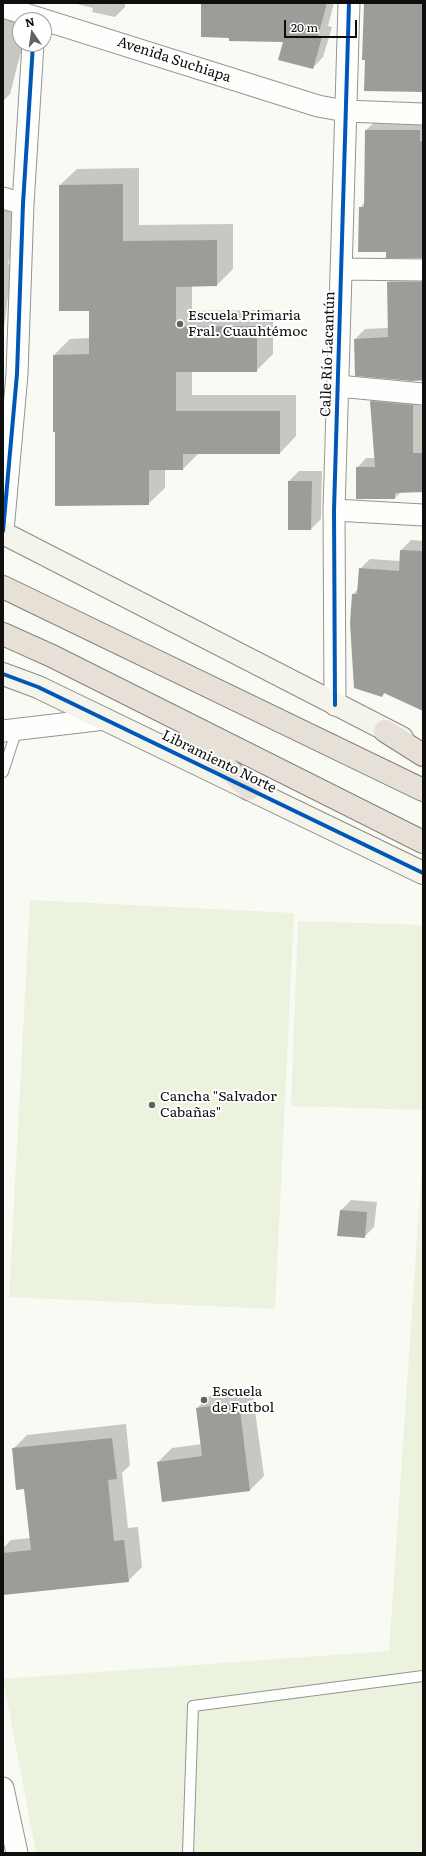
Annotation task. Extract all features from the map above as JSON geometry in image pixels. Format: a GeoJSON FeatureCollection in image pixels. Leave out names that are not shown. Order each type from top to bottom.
{"type":"FeatureCollection","features":[{"type":"Feature","properties":{"kind":"highway"},"geometry":{"type":"LineString","coordinates":[[3,587],[423,790]]}},
{"type":"Feature","properties":{"kind":"highway","name":"Libramiento Norte"},"geometry":{"type":"LineString","coordinates":[[3,634],[52,656],[423,842]]}},
{"type":"Feature","properties":{"kind":"highway"},"geometry":{"type":"LineString","coordinates":[[176,718],[249,789]]}},
{"type":"Feature","properties":{"kind":"highway"},"geometry":{"type":"LineString","coordinates":[[385,731],[423,755]]}},
{"type":"Feature","properties":{"kind":"street","name":"Calle Río Lacantún"},"geometry":{"type":"LineString","coordinates":[[335,705],[334,510],[345,111],[350,3]]}},
{"type":"Feature","properties":{"kind":"street","name":"Avenida Suchiapa"},"geometry":{"type":"LineString","coordinates":[[3,6],[31,12]]}},
{"type":"Feature","properties":{"kind":"street","name":"Avenida Suchiapa"},"geometry":{"type":"LineString","coordinates":[[52,18],[318,106],[345,111],[423,114]]}},
{"type":"Feature","properties":{"kind":"street"},"geometry":{"type":"LineString","coordinates":[[32,52],[10,372],[3,532],[385,731],[423,748]]}},
{"type":"Feature","properties":{"kind":"street"},"geometry":{"type":"LineString","coordinates":[[3,198],[23,204]]}},
{"type":"Feature","properties":{"kind":"street"},"geometry":{"type":"LineString","coordinates":[[341,269],[423,270]]}},
{"type":"Feature","properties":{"kind":"street"},"geometry":{"type":"LineString","coordinates":[[338,386],[423,394]]}},
{"type":"Feature","properties":{"kind":"street"},"geometry":{"type":"LineString","coordinates":[[334,510],[423,515]]}},
{"type":"Feature","properties":{"kind":"street","name":"Libramiento Norte"},"geometry":{"type":"LineString","coordinates":[[3,674],[38,687],[423,873]]}},
{"type":"Feature","properties":{"kind":"street"},"geometry":{"type":"LineString","coordinates":[[10,730],[105,719]]}},
{"type":"Feature","properties":{"kind":"street"},"geometry":{"type":"LineString","coordinates":[[3,1788],[17,1853]]}},
{"type":"Feature","properties":{"kind":"lane"},"geometry":{"type":"LineString","coordinates":[[3,772],[10,730]]}},
{"type":"Feature","properties":{"kind":"lane"},"geometry":{"type":"LineString","coordinates":[[188,1853],[193,1706],[423,1676]]}},
{"type":"Feature","properties":{"kind":"green space","name":"Cancha \"Salvador Cabañas\""},"geometry":{"type":"Polygon","coordinates":[[[30,900],[294,913],[275,1309],[9,1297],[30,900]]]}},
{"type":"Feature","properties":{"kind":"green space"},"geometry":{"type":"Polygon","coordinates":[[[298,921],[423,925],[423,1110],[291,1106],[298,921]]]}},
{"type":"Feature","properties":{"kind":"green space"},"geometry":{"type":"Polygon","coordinates":[[[423,1148],[423,1853],[36,1853],[3,1679],[389,1651],[423,1148]]]}},
{"type":"Feature","properties":{"kind":"building"},"geometry":{"type":"Polygon","coordinates":[[[201,3],[327,3],[318,36],[322,37],[313,69],[278,60],[283,42],[229,41],[229,38],[201,37],[201,3]]]}},
{"type":"Feature","properties":{"kind":"building"},"geometry":{"type":"Polygon","coordinates":[[[364,3],[423,3],[423,92],[364,91],[365,60],[362,60],[364,3]]]}},
{"type":"Feature","properties":{"kind":"building"},"geometry":{"type":"Polygon","coordinates":[[[365,130],[420,130],[420,141],[423,141],[423,258],[386,258],[386,252],[358,252],[359,207],[364,207],[365,130]]]}},
{"type":"Feature","properties":{"kind":"building"},"geometry":{"type":"Polygon","coordinates":[[[123,184],[123,241],[217,240],[217,286],[176,287],[176,327],[257,326],[257,372],[176,372],[176,411],[280,411],[280,454],[183,454],[183,470],[149,470],[149,505],[55,506],[53,355],[89,354],[89,311],[59,311],[59,185],[123,184]]]}},
{"type":"Feature","properties":{"kind":"building"},"geometry":{"type":"Polygon","coordinates":[[[387,282],[423,282],[423,380],[412,381],[355,376],[354,339],[388,337],[387,282]]]}},
{"type":"Feature","properties":{"kind":"building"},"geometry":{"type":"Polygon","coordinates":[[[370,401],[413,405],[413,453],[423,453],[423,492],[395,493],[395,499],[356,499],[356,467],[375,467],[370,401]]]}},
{"type":"Feature","properties":{"kind":"building"},"geometry":{"type":"Polygon","coordinates":[[[288,481],[312,481],[311,530],[288,530],[288,481]]]}},
{"type":"Feature","properties":{"kind":"building"},"geometry":{"type":"Polygon","coordinates":[[[400,550],[422,551],[423,555],[423,711],[384,693],[382,697],[354,688],[350,623],[352,594],[357,594],[359,568],[399,571],[400,550]]]}},
{"type":"Feature","properties":{"kind":"building"},"geometry":{"type":"Polygon","coordinates":[[[340,1210],[367,1212],[365,1238],[337,1236],[340,1210]]]}},
{"type":"Feature","properties":{"kind":"building"},"geometry":{"type":"Polygon","coordinates":[[[239,1402],[250,1491],[162,1502],[157,1462],[202,1456],[196,1408],[239,1402]]]}},
{"type":"Feature","properties":{"kind":"building"},"geometry":{"type":"Polygon","coordinates":[[[112,1438],[117,1479],[108,1480],[114,1541],[124,1540],[129,1582],[3,1595],[3,1553],[31,1550],[24,1489],[16,1490],[12,1448],[112,1438]]]}},
{"type":"Feature","properties":{"kind":"cycle path"},"geometry":{"type":"LineString","coordinates":[[335,705],[334,510],[349,3]]}},
{"type":"Feature","properties":{"kind":"cycle path"},"geometry":{"type":"LineString","coordinates":[[3,531],[17,374],[23,204],[32,52]]}},
{"type":"Feature","properties":{"kind":"cycle path"},"geometry":{"type":"LineString","coordinates":[[3,674],[38,687],[423,873]]}},
{"type":"Feature","properties":{"kind":"place","name":"Escuela Primaria Fral. Cuauhtémoc"},"geometry":{"type":"Point","coordinates":[180,324]}},
{"type":"Feature","properties":{"kind":"place","name":"Cancha \"Salvador Cabañas\""},"geometry":{"type":"Point","coordinates":[152,1105]}},
{"type":"Feature","properties":{"kind":"place","name":"Escuela de Futbol"},"geometry":{"type":"Point","coordinates":[204,1400]}}]}
